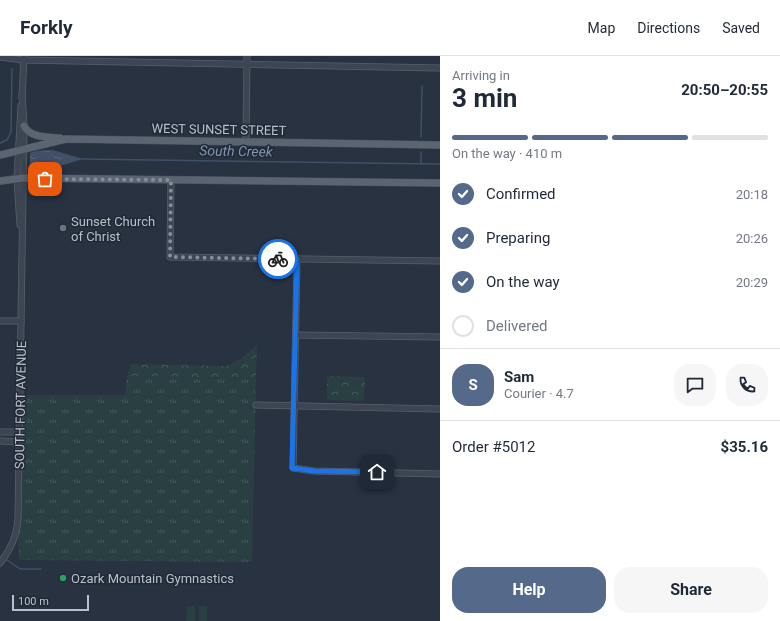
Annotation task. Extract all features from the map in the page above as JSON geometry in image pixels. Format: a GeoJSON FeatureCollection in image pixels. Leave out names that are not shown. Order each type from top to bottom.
{"type":"FeatureCollection","features":[{"type":"Feature","properties":{"kind":"main road"},"geometry":{"type":"LineString","coordinates":[[24,126],[28,131],[35,134],[66,139]]}},
{"type":"Feature","properties":{"kind":"main road","name":"WEST SUNSET STREET"},"geometry":{"type":"LineString","coordinates":[[0,155],[66,139],[440,145]]}},
{"type":"Feature","properties":{"kind":"main road"},"geometry":{"type":"LineString","coordinates":[[0,181],[20,178],[440,183]]}},
{"type":"Feature","properties":{"kind":"street"},"geometry":{"type":"LineString","coordinates":[[172,56],[172,63]]}},
{"type":"Feature","properties":{"kind":"street"},"geometry":{"type":"LineString","coordinates":[[246,142],[248,56]]}},
{"type":"Feature","properties":{"kind":"street"},"geometry":{"type":"LineString","coordinates":[[0,57],[99,58],[172,63],[247,65],[440,68]]}},
{"type":"Feature","properties":{"kind":"street","name":"SOUTH FORT AVENUE"},"geometry":{"type":"LineString","coordinates":[[0,563],[12,545],[18,527],[21,321],[20,178],[24,58]]}},
{"type":"Feature","properties":{"kind":"street","name":"SOUTH FORT AVENUE"},"geometry":{"type":"LineString","coordinates":[[21,149],[24,126],[22,94]]}},
{"type":"Feature","properties":{"kind":"street"},"geometry":{"type":"LineString","coordinates":[[171,180],[170,257],[440,261]]}},
{"type":"Feature","properties":{"kind":"street"},"geometry":{"type":"LineString","coordinates":[[297,259],[297,335],[292,468],[314,471],[440,474]]}},
{"type":"Feature","properties":{"kind":"street"},"geometry":{"type":"LineString","coordinates":[[0,321],[21,321]]}},
{"type":"Feature","properties":{"kind":"street"},"geometry":{"type":"LineString","coordinates":[[297,335],[440,337]]}},
{"type":"Feature","properties":{"kind":"street"},"geometry":{"type":"LineString","coordinates":[[256,405],[440,409]]}},
{"type":"Feature","properties":{"kind":"street"},"geometry":{"type":"LineString","coordinates":[[0,432],[19,432]]}},
{"type":"Feature","properties":{"kind":"street"},"geometry":{"type":"LineString","coordinates":[[0,442],[19,442]]}},
{"type":"Feature","properties":{"kind":"green space"},"geometry":{"type":"Polygon","coordinates":[[[257,345],[256,378],[127,376],[131,364],[226,366],[239,360],[257,345]]]}},
{"type":"Feature","properties":{"kind":"green space"},"geometry":{"type":"Polygon","coordinates":[[[127,376],[256,378],[252,562],[19,560],[18,538],[21,517],[23,395],[125,395],[127,376]]]}},
{"type":"Feature","properties":{"kind":"green space"},"geometry":{"type":"Polygon","coordinates":[[[327,376],[365,377],[364,401],[327,400],[327,376]]]}},
{"type":"Feature","properties":{"kind":"green space"},"geometry":{"type":"Polygon","coordinates":[[[187,606],[195,606],[195,621],[186,621],[187,606]]]}},
{"type":"Feature","properties":{"kind":"green space"},"geometry":{"type":"Polygon","coordinates":[[[199,606],[207,606],[207,621],[199,621],[199,606]]]}},
{"type":"Feature","properties":{"kind":"water"},"geometry":{"type":"Polygon","coordinates":[[[51,150],[83,159],[46,170],[30,167],[30,153],[35,151],[51,150]]]}},
{"type":"Feature","properties":{"kind":"waterway"},"geometry":{"type":"LineString","coordinates":[[0,143],[7,140],[11,132],[12,69]]}},
{"type":"Feature","properties":{"kind":"waterway"},"geometry":{"type":"LineString","coordinates":[[421,137],[422,86]]}},
{"type":"Feature","properties":{"kind":"waterway"},"geometry":{"type":"LineString","coordinates":[[421,152],[421,164]]}},
{"type":"Feature","properties":{"kind":"waterway","name":"South Creek"},"geometry":{"type":"LineString","coordinates":[[82,159],[440,164]]}},
{"type":"Feature","properties":{"kind":"waterway"},"geometry":{"type":"LineString","coordinates":[[7,560],[20,569],[41,569]]}},
{"type":"Feature","properties":{"kind":"way so far"},"geometry":{"type":"LineString","coordinates":[[45,179],[171,180],[170,257],[278,259]]}},
{"type":"Feature","properties":{"kind":"place","name":"Sunset Church of Christ"},"geometry":{"type":"Point","coordinates":[63,228]}},
{"type":"Feature","properties":{"kind":"place","name":"Ozark Mountain Gymnastics"},"geometry":{"type":"Point","coordinates":[63,578]}},
{"type":"Feature","properties":{"kind":"route"},"geometry":{"type":"LineString","coordinates":[[278,259],[297,259],[297,335],[292,468],[314,471],[377,472]]}}]}
